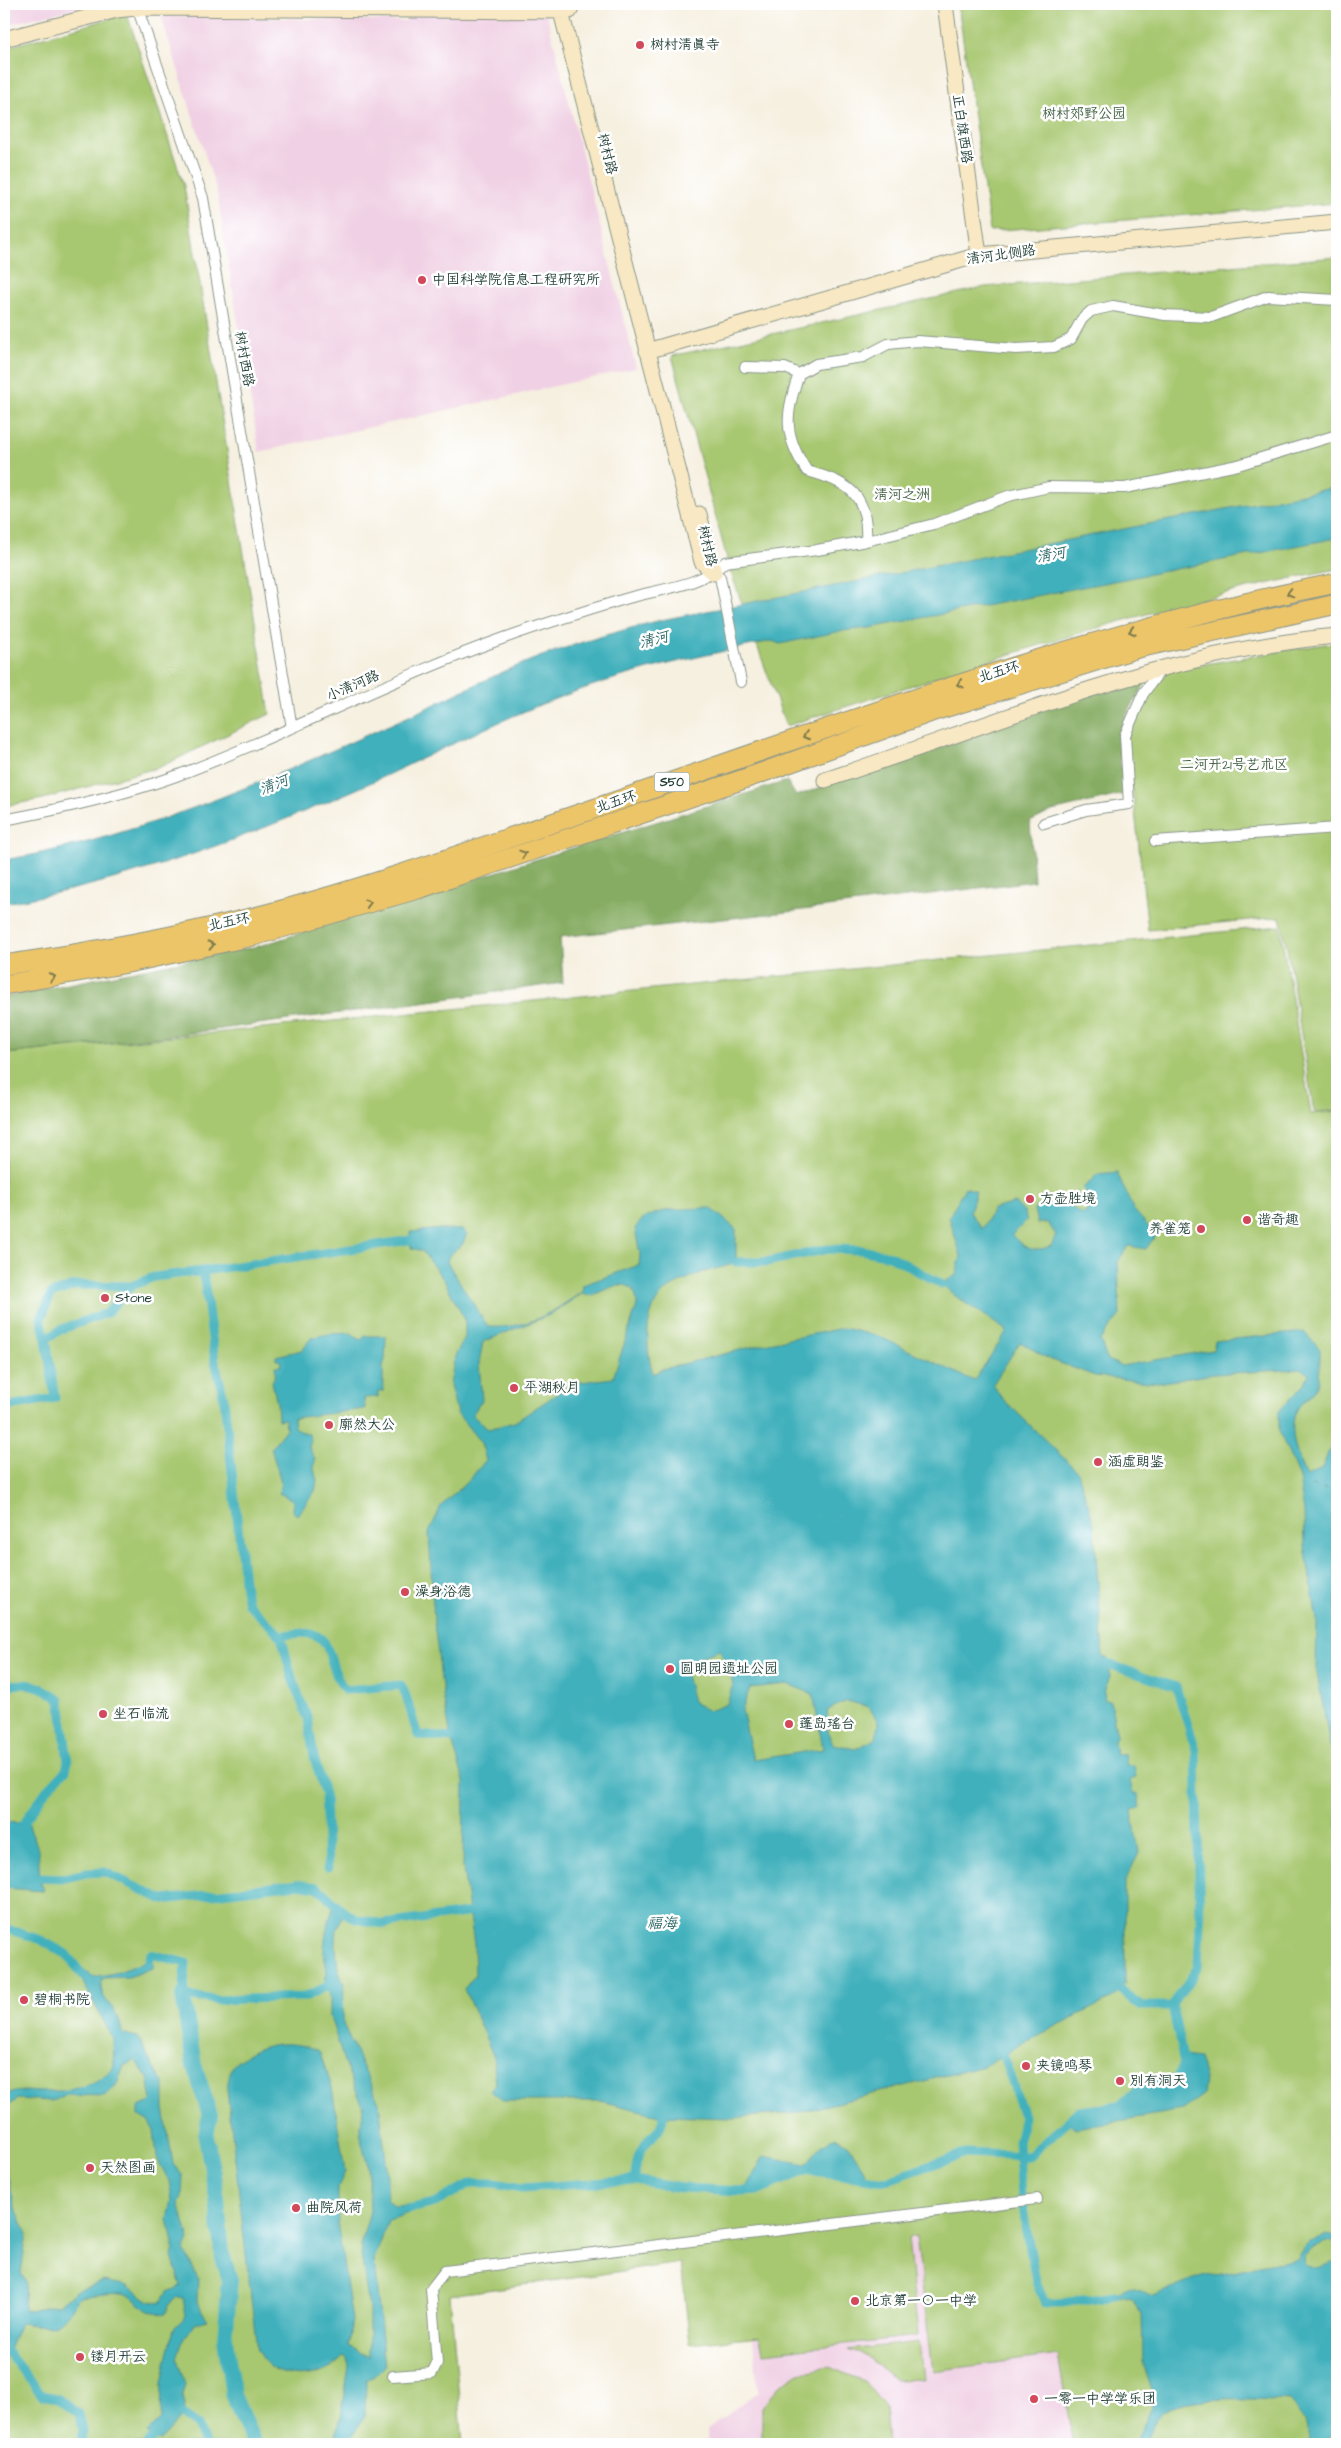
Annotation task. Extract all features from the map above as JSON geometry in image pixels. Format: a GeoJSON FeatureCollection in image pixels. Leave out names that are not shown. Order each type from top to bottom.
{"type":"FeatureCollection","features":[{"type":"Feature","properties":{"kind":"highway","name":"北五环"},"geometry":{"type":"LineString","coordinates":[[4,965],[124,944],[260,916],[413,871],[924,695],[1134,630],[1337,583]]}},
{"type":"Feature","properties":{"kind":"highway","name":"北五环"},"geometry":{"type":"LineString","coordinates":[[4,985],[128,963],[254,936],[418,889],[738,782],[932,712],[1138,648],[1337,605]]}},
{"type":"Feature","properties":{"kind":"street","name":"正白旗西路"},"geometry":{"type":"LineString","coordinates":[[946,4],[979,255]]}},
{"type":"Feature","properties":{"kind":"street"},"geometry":{"type":"LineString","coordinates":[[4,40],[136,6],[565,8]]}},
{"type":"Feature","properties":{"kind":"street","name":"树村西路"},"geometry":{"type":"LineString","coordinates":[[136,6],[203,198],[292,728]]}},
{"type":"Feature","properties":{"kind":"street","name":"树村路"},"geometry":{"type":"LineString","coordinates":[[565,8],[651,349],[712,558],[714,573]]}},
{"type":"Feature","properties":{"kind":"street","name":"清河北侧路"},"geometry":{"type":"LineString","coordinates":[[651,349],[979,255],[1337,222]]}},
{"type":"Feature","properties":{"kind":"street"},"geometry":{"type":"LineString","coordinates":[[866,541],[861,507],[854,492],[830,477],[807,471],[795,454],[788,432],[789,402],[799,374],[816,364],[863,357],[888,344],[910,342],[1016,349],[1054,347],[1071,338],[1082,319],[1091,312],[1112,306],[1166,315],[1211,317],[1268,296],[1337,300]]}},
{"type":"Feature","properties":{"kind":"street"},"geometry":{"type":"LineString","coordinates":[[745,367],[785,368],[799,374]]}},
{"type":"Feature","properties":{"kind":"street","name":"小清河路"},"geometry":{"type":"LineString","coordinates":[[4,820],[65,808],[126,792],[176,775],[292,728],[430,667],[506,637],[714,573],[725,562],[817,550],[866,541],[934,524],[1008,496],[1049,487],[1125,488],[1238,465],[1337,435]]}},
{"type":"Feature","properties":{"kind":"street"},"geometry":{"type":"LineString","coordinates":[[714,573],[720,577],[723,588],[741,682]]}},
{"type":"Feature","properties":{"kind":"street"},"geometry":{"type":"LineString","coordinates":[[825,780],[928,747],[1046,704],[1180,662],[1311,638],[1337,636]]}},
{"type":"Feature","properties":{"kind":"street"},"geometry":{"type":"LineString","coordinates":[[1044,823],[1086,810],[1129,804],[1125,735],[1143,694],[1161,668]]}},
{"type":"Feature","properties":{"kind":"street"},"geometry":{"type":"LineString","coordinates":[[1155,841],[1337,828]]}},
{"type":"Feature","properties":{"kind":"street"},"geometry":{"type":"LineString","coordinates":[[393,2376],[432,2373],[437,2363],[431,2289],[445,2271],[1036,2199]]}},
{"type":"Feature","properties":{"kind":"shaded area"},"geometry":{"type":"Polygon","coordinates":[[[4,4],[96,4],[4,25],[4,4]]]}},
{"type":"Feature","properties":{"kind":"shaded area","name":"中国科学院信息工程研究所"},"geometry":{"type":"Polygon","coordinates":[[[408,4],[544,4],[636,368],[259,452],[217,192],[161,16],[407,21],[408,4]]]}},
{"type":"Feature","properties":{"kind":"shaded area","name":"北京第一〇一中学"},"geometry":{"type":"Polygon","coordinates":[[[916,2236],[1031,2358],[1058,2355],[1073,2444],[707,2444],[706,2430],[758,2392],[753,2338],[690,2344],[916,2236]]]}},
{"type":"Feature","properties":{"kind":"green space","name":"树村郊野公园"},"geometry":{"type":"Polygon","coordinates":[[[958,4],[1337,4],[1337,203],[990,231],[958,4]]]}},
{"type":"Feature","properties":{"kind":"green space"},"geometry":{"type":"Polygon","coordinates":[[[127,14],[184,186],[270,714],[160,767],[43,799],[4,806],[4,48],[127,14]]]}},
{"type":"Feature","properties":{"kind":"green space","name":"清河之洲"},"geometry":{"type":"Polygon","coordinates":[[[1337,257],[1337,569],[1267,584],[1128,619],[991,660],[786,726],[730,570],[672,356],[985,287],[1337,257]]]}},
{"type":"Feature","properties":{"kind":"green space","name":"二河开21号艺术区"},"geometry":{"type":"Polygon","coordinates":[[[1337,642],[1337,1110],[1314,1112],[1280,917],[1148,930],[1127,738],[1137,711],[1169,670],[1337,642]]]}},
{"type":"Feature","properties":{"kind":"green space"},"geometry":{"type":"Polygon","coordinates":[[[1149,677],[1123,721],[1118,739],[1124,794],[1052,811],[1030,822],[1034,881],[787,912],[560,937],[563,983],[169,1036],[4,1054],[4,997],[259,946],[787,781],[796,796],[1049,707],[1149,677]]]}},
{"type":"Feature","properties":{"kind":"green space","name":"圆明园遗址公园"},"geometry":{"type":"Polygon","coordinates":[[[1280,926],[1311,1114],[1337,1111],[1337,2444],[1073,2444],[1058,2355],[933,2371],[916,2236],[908,2238],[918,2336],[763,2353],[760,2337],[690,2344],[681,2263],[450,2295],[463,2444],[4,2444],[4,1054],[1280,926]]]}},
{"type":"Feature","properties":{"kind":"green space"},"geometry":{"type":"Polygon","coordinates":[[[919,2342],[923,2379],[896,2380],[866,2356],[848,2350],[919,2342]]]}},
{"type":"Feature","properties":{"kind":"green space"},"geometry":{"type":"Polygon","coordinates":[[[829,2367],[864,2381],[885,2407],[888,2444],[762,2444],[762,2407],[777,2388],[799,2373],[829,2367]]]}},
{"type":"Feature","properties":{"kind":"water","name":"清河"},"geometry":{"type":"Polygon","coordinates":[[[1337,487],[1337,538],[870,628],[842,631],[780,644],[772,641],[647,669],[542,704],[327,802],[209,849],[87,886],[4,903],[4,860],[58,849],[111,835],[215,800],[317,757],[521,664],[582,642],[661,620],[1337,487]]]}},
{"type":"Feature","properties":{"kind":"water","name":"福海"},"geometry":{"type":"Polygon","coordinates":[[[1117,1172],[1133,1209],[1156,1235],[1146,1249],[1128,1246],[1118,1262],[1120,1315],[1100,1340],[1107,1360],[1121,1366],[1213,1350],[1215,1341],[1304,1332],[1320,1349],[1318,1383],[1311,1395],[1300,1405],[1293,1421],[1293,1431],[1296,1450],[1306,1476],[1322,1469],[1328,1453],[1337,1441],[1337,1782],[1316,1668],[1317,1621],[1305,1546],[1304,1512],[1299,1478],[1279,1431],[1279,1411],[1304,1385],[1309,1374],[1301,1369],[1214,1374],[1157,1383],[1095,1376],[1049,1359],[1020,1342],[993,1384],[1000,1396],[1078,1472],[1094,1524],[1103,1657],[1107,1658],[1110,1677],[1104,1691],[1105,1700],[1110,1701],[1117,1735],[1114,1740],[1116,1755],[1124,1754],[1126,1765],[1134,1765],[1136,1778],[1130,1780],[1133,1794],[1138,1794],[1140,1808],[1132,1810],[1139,1853],[1125,1881],[1125,1983],[1112,1998],[1025,2042],[984,2066],[796,2113],[733,2118],[663,2116],[600,2101],[504,2101],[490,2091],[496,2084],[493,2055],[464,1989],[475,1975],[474,1944],[463,1869],[464,1781],[451,1738],[443,1695],[434,1622],[429,1533],[441,1506],[469,1480],[486,1460],[481,1443],[457,1413],[450,1385],[455,1356],[465,1337],[465,1320],[444,1280],[422,1251],[411,1248],[410,1232],[442,1229],[463,1230],[467,1234],[462,1245],[449,1255],[447,1262],[488,1327],[502,1327],[538,1318],[560,1307],[582,1292],[583,1285],[639,1265],[640,1254],[635,1229],[648,1216],[669,1210],[711,1208],[736,1229],[736,1262],[682,1281],[666,1290],[657,1301],[649,1321],[648,1332],[649,1354],[653,1374],[663,1369],[764,1344],[843,1328],[878,1336],[974,1381],[1007,1331],[958,1298],[941,1284],[956,1275],[961,1256],[949,1217],[965,1187],[976,1191],[970,1212],[982,1229],[993,1209],[1015,1203],[1024,1212],[1027,1220],[1012,1235],[1021,1244],[1029,1248],[1039,1249],[1051,1246],[1056,1235],[1048,1223],[1037,1223],[1034,1210],[1045,1200],[1066,1198],[1077,1190],[1072,1208],[1083,1215],[1091,1206],[1083,1188],[1098,1174],[1117,1172]],[[617,1285],[590,1296],[583,1293],[549,1315],[483,1342],[479,1363],[482,1400],[472,1415],[488,1429],[515,1422],[573,1383],[613,1378],[637,1305],[636,1295],[630,1287],[617,1285]],[[720,1650],[683,1663],[693,1702],[709,1711],[727,1704],[733,1684],[720,1650]],[[787,1684],[750,1688],[742,1710],[753,1760],[823,1749],[813,1694],[787,1684]],[[847,1701],[828,1710],[826,1728],[833,1744],[855,1749],[876,1739],[878,1722],[869,1707],[847,1701]]]}},
{"type":"Feature","properties":{"kind":"water"},"geometry":{"type":"Polygon","coordinates":[[[351,1333],[361,1340],[365,1336],[386,1336],[383,1391],[378,1392],[378,1397],[364,1398],[365,1409],[293,1418],[294,1427],[308,1433],[311,1439],[309,1448],[315,1459],[314,1469],[317,1481],[315,1491],[297,1515],[292,1511],[293,1500],[279,1493],[281,1482],[271,1448],[286,1429],[285,1419],[278,1420],[277,1403],[272,1382],[276,1373],[275,1366],[281,1366],[280,1360],[276,1360],[276,1356],[302,1350],[311,1338],[328,1334],[351,1333]]]}},
{"type":"Feature","properties":{"kind":"water"},"geometry":{"type":"Polygon","coordinates":[[[4,1822],[29,1824],[37,1848],[43,1891],[4,1888],[4,1822]]]}},
{"type":"Feature","properties":{"kind":"water"},"geometry":{"type":"Polygon","coordinates":[[[335,1902],[344,1912],[335,1935],[338,1970],[344,1983],[343,2024],[379,2102],[387,2169],[387,2199],[394,2206],[408,2205],[408,2213],[388,2221],[374,2261],[385,2366],[376,2375],[366,2380],[365,2415],[348,2444],[334,2444],[342,2412],[349,2365],[346,2357],[344,2356],[328,2369],[317,2373],[295,2376],[275,2370],[265,2362],[257,2350],[227,2090],[229,2075],[236,2062],[259,2049],[279,2044],[289,2044],[309,2047],[319,2051],[332,2087],[345,2172],[338,2187],[338,2228],[352,2320],[348,2346],[369,2357],[369,2309],[360,2246],[370,2211],[368,2167],[360,2136],[363,2106],[344,2062],[330,2016],[330,1997],[325,1980],[327,1972],[324,1953],[325,1943],[335,1902]]]}},
{"type":"Feature","properties":{"kind":"water"},"geometry":{"type":"Polygon","coordinates":[[[149,1960],[155,1967],[129,1977],[103,1978],[101,1989],[105,1999],[118,2017],[123,2033],[138,2037],[154,2069],[164,2081],[164,2108],[173,2164],[183,2176],[182,2197],[179,2203],[189,2240],[184,2250],[198,2278],[197,2301],[207,2320],[195,2323],[184,2337],[177,2359],[185,2384],[182,2396],[185,2409],[178,2421],[160,2440],[147,2433],[161,2419],[162,2383],[174,2328],[186,2316],[183,2298],[177,2297],[170,2304],[166,2313],[158,2314],[152,2313],[136,2300],[126,2295],[109,2294],[79,2297],[66,2316],[56,2324],[42,2326],[20,2323],[9,2350],[4,2352],[4,2163],[15,2206],[27,2234],[21,2273],[26,2282],[24,2311],[59,2304],[78,2290],[104,2281],[128,2286],[149,2301],[161,2303],[167,2292],[181,2286],[172,2257],[174,2248],[168,2219],[172,2200],[169,2181],[157,2158],[154,2131],[149,2122],[139,2116],[139,2107],[152,2101],[148,2078],[135,2060],[124,2066],[117,2084],[106,2096],[66,2095],[52,2101],[18,2099],[4,2108],[4,2097],[13,2092],[42,2092],[81,2087],[99,2079],[114,2066],[113,2039],[77,1971],[83,1969],[94,1977],[119,1972],[149,1960]]]}},
{"type":"Feature","properties":{"kind":"water"},"geometry":{"type":"Polygon","coordinates":[[[1183,2056],[1199,2058],[1205,2078],[1203,2096],[1183,2110],[1075,2128],[1068,2121],[1079,2111],[1119,2106],[1143,2084],[1175,2082],[1184,2063],[1183,2056]]]}},
{"type":"Feature","properties":{"kind":"water"},"geometry":{"type":"Polygon","coordinates":[[[835,2137],[849,2145],[866,2174],[865,2178],[807,2170],[759,2190],[744,2191],[764,2156],[806,2164],[821,2146],[835,2137]]]}},
{"type":"Feature","properties":{"kind":"water"},"geometry":{"type":"Polygon","coordinates":[[[1326,2235],[1337,2237],[1337,2244],[1327,2241],[1319,2243],[1304,2255],[1303,2261],[1311,2267],[1315,2267],[1337,2261],[1337,2429],[1324,2444],[1310,2444],[1305,2419],[1289,2401],[1224,2399],[1189,2402],[1163,2411],[1144,2444],[1135,2444],[1155,2400],[1143,2363],[1142,2313],[1131,2299],[1115,2295],[1129,2288],[1153,2296],[1201,2277],[1297,2259],[1308,2243],[1326,2235]]]}},
{"type":"Feature","properties":{"kind":"waterway"},"geometry":{"type":"LineString","coordinates":[[328,1867],[325,1794],[314,1757],[308,1719],[292,1678],[281,1636],[248,1604],[245,1590],[224,1399],[215,1361],[203,1271],[410,1240]]}},
{"type":"Feature","properties":{"kind":"waterway"},"geometry":{"type":"LineString","coordinates":[[736,1262],[766,1262],[828,1249],[861,1250],[890,1256],[941,1284]]}},
{"type":"Feature","properties":{"kind":"waterway"},"geometry":{"type":"LineString","coordinates":[[4,1407],[55,1398],[46,1339],[62,1329],[107,1313],[131,1286],[154,1277],[203,1271]]}},
{"type":"Feature","properties":{"kind":"waterway"},"geometry":{"type":"LineString","coordinates":[[46,1339],[41,1319],[51,1294],[77,1285],[131,1286]]}},
{"type":"Feature","properties":{"kind":"waterway"},"geometry":{"type":"LineString","coordinates":[[281,1636],[300,1633],[313,1634],[321,1639],[327,1646],[333,1666],[345,1690],[401,1685],[418,1735],[451,1738]]}},
{"type":"Feature","properties":{"kind":"waterway"},"geometry":{"type":"LineString","coordinates":[[408,2209],[435,2203],[471,2183],[494,2183],[522,2188],[635,2180],[681,2188],[744,2191],[759,2190],[807,2170],[885,2181],[966,2153],[1029,2156],[1079,2111],[1119,2106],[1143,2084],[1175,2082],[1184,2063],[1172,2006],[1198,1967],[1200,1922],[1196,1750],[1176,1687],[1108,1664]]}},
{"type":"Feature","properties":{"kind":"waterway"},"geometry":{"type":"LineString","coordinates":[[4,1685],[34,1685],[53,1694],[60,1700],[68,1762],[66,1770],[46,1791],[23,1824]]}},
{"type":"Feature","properties":{"kind":"waterway"},"geometry":{"type":"LineString","coordinates":[[38,1877],[65,1878],[86,1873],[105,1872],[163,1900],[297,1884],[317,1887],[344,1912],[356,1919],[384,1924],[481,1911]]}},
{"type":"Feature","properties":{"kind":"waterway"},"geometry":{"type":"LineString","coordinates":[[4,1928],[41,1940],[66,1954],[86,1979]]}},
{"type":"Feature","properties":{"kind":"waterway"},"geometry":{"type":"LineString","coordinates":[[149,1960],[151,1954],[186,1963],[183,1996],[219,2000],[305,1997],[334,1983]]}},
{"type":"Feature","properties":{"kind":"waterway"},"geometry":{"type":"LineString","coordinates":[[1120,1990],[1142,2006],[1172,2006]]}},
{"type":"Feature","properties":{"kind":"waterway"},"geometry":{"type":"LineString","coordinates":[[183,1996],[194,2065],[210,2115],[206,2136],[217,2198],[222,2254],[230,2280],[225,2339],[233,2395],[254,2444]]}},
{"type":"Feature","properties":{"kind":"waterway"},"geometry":{"type":"LineString","coordinates":[[1003,2056],[1024,2116],[1018,2142],[1023,2209],[1036,2282],[1045,2303],[1062,2303],[1115,2295]]}},
{"type":"Feature","properties":{"kind":"waterway"},"geometry":{"type":"LineString","coordinates":[[635,2180],[636,2164],[640,2153],[661,2126],[663,2116]]}},
{"type":"Feature","properties":{"kind":"waterway"},"geometry":{"type":"LineString","coordinates":[[4,2348],[42,2395],[57,2398],[79,2414],[83,2430],[80,2444]]}},
{"type":"Feature","properties":{"kind":"waterway"},"geometry":{"type":"LineString","coordinates":[[182,2414],[198,2425],[205,2444]]}},
{"type":"Feature","properties":{"kind":"waterway"},"geometry":{"type":"LineString","coordinates":[[148,2444],[162,2427]]}},
{"type":"Feature","properties":{"kind":"ferry route"},"geometry":{"type":"LineString","coordinates":[[1311,1486],[1337,1491]]}},
{"type":"Feature","properties":{"kind":"place","name":"树村清真寺"},"geometry":{"type":"Point","coordinates":[640,45]}},
{"type":"Feature","properties":{"kind":"place","name":"中国科学院信息工程研究所"},"geometry":{"type":"Point","coordinates":[422,280]}},
{"type":"Feature","properties":{"kind":"place","name":"方壶胜境"},"geometry":{"type":"Point","coordinates":[1030,1199]}},
{"type":"Feature","properties":{"kind":"place","name":"谐奇趣"},"geometry":{"type":"Point","coordinates":[1247,1220]}},
{"type":"Feature","properties":{"kind":"place","name":"养雀笼"},"geometry":{"type":"Point","coordinates":[1201,1229]}},
{"type":"Feature","properties":{"kind":"place","name":"Stone"},"geometry":{"type":"Point","coordinates":[105,1298]}},
{"type":"Feature","properties":{"kind":"place","name":"平湖秋月"},"geometry":{"type":"Point","coordinates":[514,1388]}},
{"type":"Feature","properties":{"kind":"place","name":"廓然大公"},"geometry":{"type":"Point","coordinates":[329,1425]}},
{"type":"Feature","properties":{"kind":"place","name":"涵虚朗鉴"},"geometry":{"type":"Point","coordinates":[1098,1462]}},
{"type":"Feature","properties":{"kind":"place","name":"澡身浴德"},"geometry":{"type":"Point","coordinates":[405,1592]}},
{"type":"Feature","properties":{"kind":"place","name":"圆明园遗址公园"},"geometry":{"type":"Point","coordinates":[670,1669]}},
{"type":"Feature","properties":{"kind":"place","name":"坐石临流"},"geometry":{"type":"Point","coordinates":[103,1714]}},
{"type":"Feature","properties":{"kind":"place","name":"蓬岛瑶台"},"geometry":{"type":"Point","coordinates":[789,1724]}},
{"type":"Feature","properties":{"kind":"place","name":"碧桐书院"},"geometry":{"type":"Point","coordinates":[24,2000]}},
{"type":"Feature","properties":{"kind":"place","name":"夹镜鸣琴"},"geometry":{"type":"Point","coordinates":[1026,2066]}},
{"type":"Feature","properties":{"kind":"place","name":"别有洞天"},"geometry":{"type":"Point","coordinates":[1120,2081]}},
{"type":"Feature","properties":{"kind":"place","name":"天然图画"},"geometry":{"type":"Point","coordinates":[90,2168]}},
{"type":"Feature","properties":{"kind":"place","name":"曲院风荷"},"geometry":{"type":"Point","coordinates":[296,2208]}},
{"type":"Feature","properties":{"kind":"place","name":"北京第一〇一中学"},"geometry":{"type":"Point","coordinates":[855,2301]}},
{"type":"Feature","properties":{"kind":"place","name":"镂月开云"},"geometry":{"type":"Point","coordinates":[80,2357]}},
{"type":"Feature","properties":{"kind":"place","name":"一零一中学学乐团"},"geometry":{"type":"Point","coordinates":[1034,2399]}}]}
